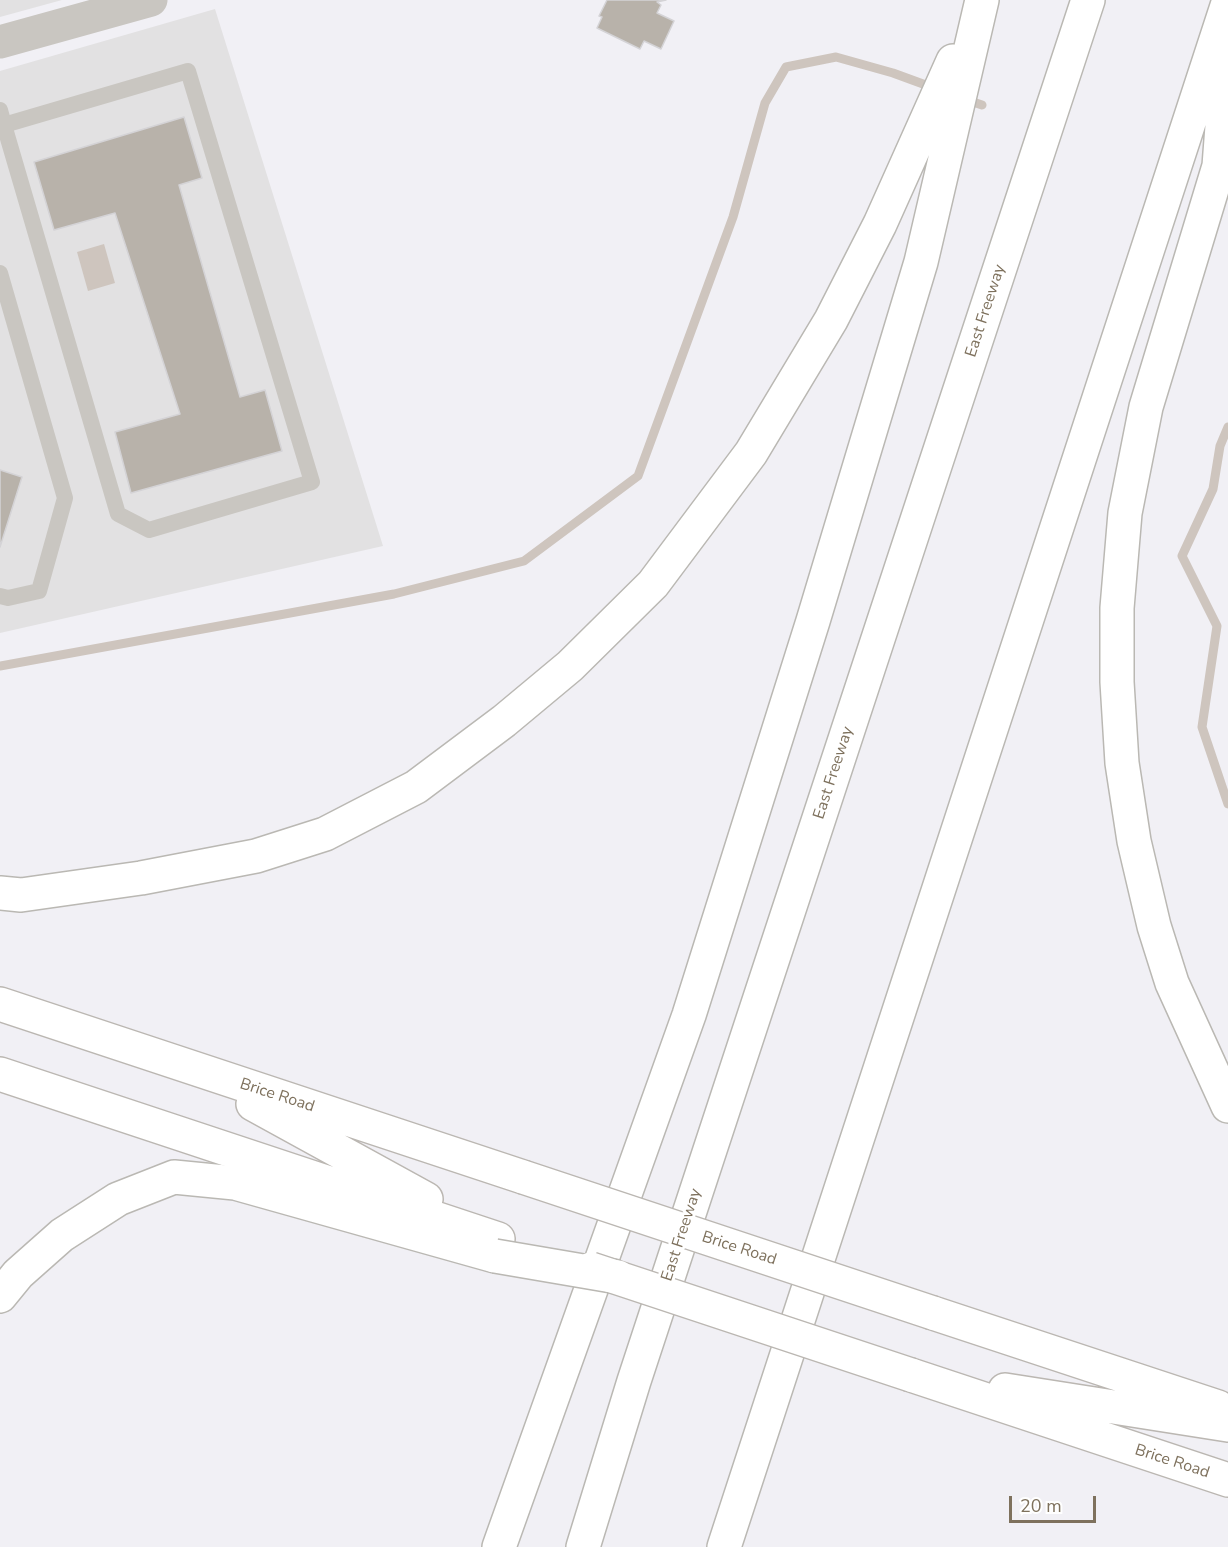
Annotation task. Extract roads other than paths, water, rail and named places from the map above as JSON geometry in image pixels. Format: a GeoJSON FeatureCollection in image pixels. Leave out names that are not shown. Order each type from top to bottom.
{"type":"FeatureCollection","features":[{"type":"Feature","properties":{"kind":"main road"},"geometry":{"type":"LineString","coordinates":[[0,893],[21,895],[141,878],[256,856],[325,834],[416,787],[504,721],[570,666],[653,584],[751,453],[831,320],[880,224],[943,112],[980,0]]}},
{"type":"Feature","properties":{"kind":"main road","name":"East Freeway"},"geometry":{"type":"LineString","coordinates":[[583,1547],[634,1380],[1088,0]]}},
{"type":"Feature","properties":{"kind":"main road"},"geometry":{"type":"LineString","coordinates":[[724,1547],[1228,3]]}},
{"type":"Feature","properties":{"kind":"main road"},"geometry":{"type":"LineString","coordinates":[[1228,47],[1219,165],[1146,408],[1125,513],[1117,608],[1117,682],[1122,763],[1134,841],[1154,926],[1172,983],[1228,1106]]}},
{"type":"Feature","properties":{"kind":"main road"},"geometry":{"type":"LineString","coordinates":[[499,1547],[693,1004],[813,621],[921,262],[943,112]]}},
{"type":"Feature","properties":{"kind":"main road","name":"Brice Road"},"geometry":{"type":"LineString","coordinates":[[0,1004],[1228,1411]]}},
{"type":"Feature","properties":{"kind":"main road","name":"Brice Road"},"geometry":{"type":"LineString","coordinates":[[181,1064],[497,1248],[618,1277],[1228,1480]]}},
{"type":"Feature","properties":{"kind":"main road"},"geometry":{"type":"LineString","coordinates":[[0,1074],[497,1248]]}},
{"type":"Feature","properties":{"kind":"main road"},"geometry":{"type":"LineString","coordinates":[[0,1296],[18,1274],[62,1235],[118,1199],[174,1177],[235,1183],[497,1248]]}},
{"type":"Feature","properties":{"kind":"main road","name":"Brice Road"},"geometry":{"type":"LineString","coordinates":[[911,1375],[1228,1425]]}},
{"type":"Feature","properties":{"kind":"street"},"geometry":{"type":"LineString","coordinates":[[0,42],[151,0]]}},
{"type":"Feature","properties":{"kind":"lane"},"geometry":{"type":"LineString","coordinates":[[188,71],[312,482],[149,530],[118,514],[2,117],[188,71]]}},
{"type":"Feature","properties":{"kind":"lane"},"geometry":{"type":"LineString","coordinates":[[0,273],[65,498],[39,591],[8,598],[0,596]]}},
{"type":"Feature","properties":{"kind":"waterway"},"geometry":{"type":"LineString","coordinates":[[0,666],[394,594],[524,561],[638,476],[733,217],[765,103],[786,67],[836,57],[893,73],[934,88]]}},
{"type":"Feature","properties":{"kind":"waterway"},"geometry":{"type":"LineString","coordinates":[[964,99],[982,105]]}},
{"type":"Feature","properties":{"kind":"waterway"},"geometry":{"type":"LineString","coordinates":[[1228,427],[1220,446],[1213,489],[1182,556],[1217,626],[1202,727],[1228,804]]}}]}
